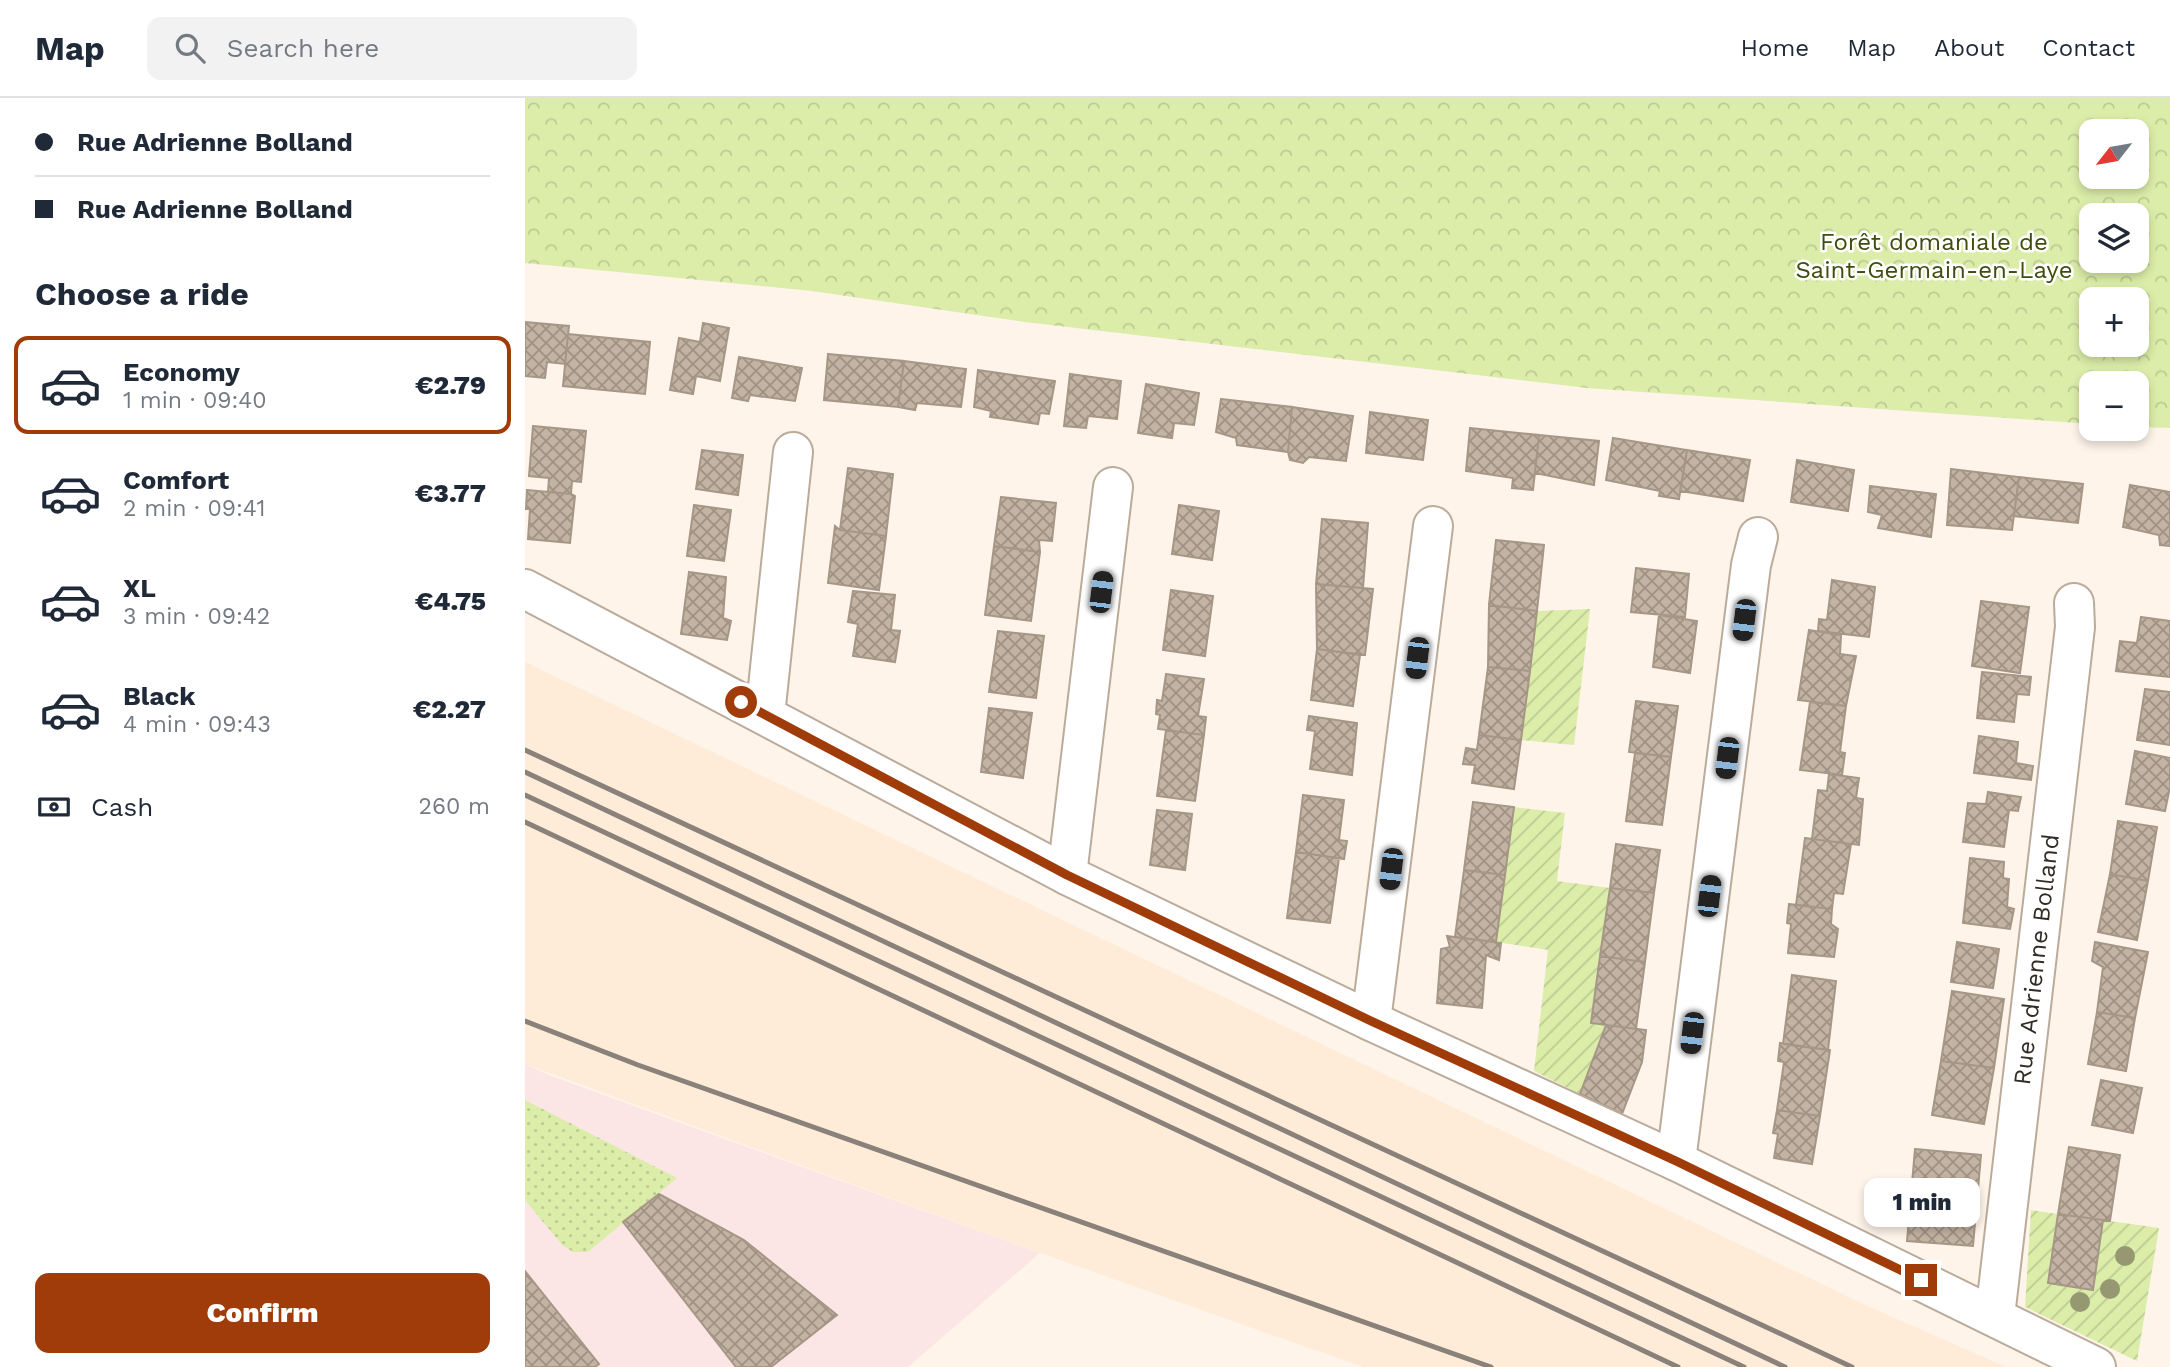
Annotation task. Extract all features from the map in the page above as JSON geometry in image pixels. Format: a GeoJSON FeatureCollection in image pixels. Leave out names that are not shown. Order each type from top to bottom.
{"type":"FeatureCollection","features":[{"type":"Feature","properties":{"kind":"street"},"geometry":{"type":"LineString","coordinates":[[765,715],[793,452]]}},
{"type":"Feature","properties":{"kind":"street"},"geometry":{"type":"LineString","coordinates":[[1067,875],[1113,487]]}},
{"type":"Feature","properties":{"kind":"street"},"geometry":{"type":"LineString","coordinates":[[1371,1021],[1433,527]]}},
{"type":"Feature","properties":{"kind":"street"},"geometry":{"type":"LineString","coordinates":[[1676,1161],[1751,565],[1758,537]]}},
{"type":"Feature","properties":{"kind":"street"},"geometry":{"type":"LineString","coordinates":[[525,589],[1067,875],[1371,1021],[1676,1161],[2096,1367]]}},
{"type":"Feature","properties":{"kind":"street","name":"Rue Adrienne Bolland"},"geometry":{"type":"LineString","coordinates":[[1995,1316],[2075,627],[2074,603]]}},
{"type":"Feature","properties":{"kind":"shaded area"},"geometry":{"type":"Polygon","coordinates":[[[525,662],[1870,1307],[2006,1367],[1363,1367],[1040,1253],[525,1064],[525,662]]]}},
{"type":"Feature","properties":{"kind":"shaded area"},"geometry":{"type":"Polygon","coordinates":[[[525,1064],[1040,1253],[908,1367],[525,1367],[525,1064]]]}},
{"type":"Feature","properties":{"kind":"green space","name":"Forêt domaniale de Saint-Germain-en-Laye"},"geometry":{"type":"Polygon","coordinates":[[[525,98],[2170,98],[2170,428],[2149,427],[2149,371],[2079,371],[2079,423],[1587,388],[1025,322],[812,291],[525,263],[525,98]]]}},
{"type":"Feature","properties":{"kind":"green space"},"geometry":{"type":"Polygon","coordinates":[[[1590,609],[1574,745],[1521,740],[1537,611],[1590,609]]]}},
{"type":"Feature","properties":{"kind":"green space"},"geometry":{"type":"Polygon","coordinates":[[[1514,807],[1565,813],[1557,881],[1610,888],[1591,1023],[1606,1025],[1580,1094],[1534,1071],[1548,950],[1496,942],[1514,807]]]}},
{"type":"Feature","properties":{"kind":"green space"},"geometry":{"type":"Polygon","coordinates":[[[525,1100],[677,1178],[588,1252],[573,1252],[562,1245],[525,1200],[525,1100]]]}},
{"type":"Feature","properties":{"kind":"green space"},"geometry":{"type":"Polygon","coordinates":[[[2031,1210],[2058,1214],[2048,1283],[2092,1290],[2103,1220],[2159,1228],[2137,1361],[2025,1307],[2031,1210]]]}},
{"type":"Feature","properties":{"kind":"building"},"geometry":{"type":"Polygon","coordinates":[[[525,322],[569,326],[565,364],[547,362],[545,378],[525,376],[525,322]]]}},
{"type":"Feature","properties":{"kind":"building"},"geometry":{"type":"Polygon","coordinates":[[[703,323],[729,328],[720,381],[696,376],[693,394],[670,390],[679,338],[700,342],[703,323]]]}},
{"type":"Feature","properties":{"kind":"building"},"geometry":{"type":"Polygon","coordinates":[[[568,334],[650,342],[645,394],[563,386],[568,334]]]}},
{"type":"Feature","properties":{"kind":"building"},"geometry":{"type":"Polygon","coordinates":[[[828,354],[904,361],[898,407],[824,400],[828,354]]]}},
{"type":"Feature","properties":{"kind":"building"},"geometry":{"type":"Polygon","coordinates":[[[739,357],[802,368],[795,401],[750,395],[748,401],[732,398],[739,357]]]}},
{"type":"Feature","properties":{"kind":"building"},"geometry":{"type":"Polygon","coordinates":[[[904,361],[966,369],[961,407],[917,403],[915,410],[898,407],[904,361]]]}},
{"type":"Feature","properties":{"kind":"building"},"geometry":{"type":"Polygon","coordinates":[[[978,370],[1055,381],[1049,414],[1040,413],[1038,424],[990,417],[991,411],[974,407],[978,370]]]}},
{"type":"Feature","properties":{"kind":"building"},"geometry":{"type":"Polygon","coordinates":[[[1070,374],[1121,381],[1117,419],[1088,416],[1086,428],[1064,426],[1070,374]]]}},
{"type":"Feature","properties":{"kind":"building"},"geometry":{"type":"Polygon","coordinates":[[[1146,384],[1199,393],[1194,425],[1174,423],[1172,438],[1138,433],[1146,384]]]}},
{"type":"Feature","properties":{"kind":"building"},"geometry":{"type":"Polygon","coordinates":[[[1221,399],[1292,407],[1288,452],[1237,445],[1236,438],[1216,432],[1221,399]]]}},
{"type":"Feature","properties":{"kind":"building"},"geometry":{"type":"Polygon","coordinates":[[[1292,407],[1353,416],[1346,461],[1309,457],[1303,463],[1290,460],[1288,452],[1292,407]]]}},
{"type":"Feature","properties":{"kind":"building"},"geometry":{"type":"Polygon","coordinates":[[[1370,412],[1428,420],[1423,460],[1366,453],[1370,412]]]}},
{"type":"Feature","properties":{"kind":"building"},"geometry":{"type":"Polygon","coordinates":[[[533,426],[586,431],[581,482],[572,481],[571,494],[548,492],[549,478],[529,476],[533,426]]]}},
{"type":"Feature","properties":{"kind":"building"},"geometry":{"type":"Polygon","coordinates":[[[1470,428],[1539,435],[1533,490],[1512,488],[1513,478],[1466,471],[1470,428]]]}},
{"type":"Feature","properties":{"kind":"building"},"geometry":{"type":"Polygon","coordinates":[[[1539,435],[1599,441],[1594,485],[1535,473],[1539,435]]]}},
{"type":"Feature","properties":{"kind":"building"},"geometry":{"type":"Polygon","coordinates":[[[1613,438],[1687,450],[1679,499],[1659,496],[1660,491],[1606,480],[1613,438]]]}},
{"type":"Feature","properties":{"kind":"building"},"geometry":{"type":"Polygon","coordinates":[[[702,450],[743,455],[738,495],[696,489],[702,450]]]}},
{"type":"Feature","properties":{"kind":"building"},"geometry":{"type":"Polygon","coordinates":[[[1687,450],[1750,460],[1743,501],[1680,491],[1687,450]]]}},
{"type":"Feature","properties":{"kind":"building"},"geometry":{"type":"Polygon","coordinates":[[[1797,460],[1854,470],[1848,511],[1791,502],[1797,460]]]}},
{"type":"Feature","properties":{"kind":"building"},"geometry":{"type":"Polygon","coordinates":[[[848,468],[893,474],[886,536],[840,530],[848,468]]]}},
{"type":"Feature","properties":{"kind":"building"},"geometry":{"type":"Polygon","coordinates":[[[1951,469],[2019,477],[2012,530],[1947,525],[1951,469]]]}},
{"type":"Feature","properties":{"kind":"building"},"geometry":{"type":"Polygon","coordinates":[[[2019,477],[2083,484],[2078,523],[2014,516],[2019,477]]]}},
{"type":"Feature","properties":{"kind":"building"},"geometry":{"type":"Polygon","coordinates":[[[2130,485],[2170,492],[2170,546],[2160,545],[2159,535],[2123,527],[2130,485]]]}},
{"type":"Feature","properties":{"kind":"building"},"geometry":{"type":"Polygon","coordinates":[[[1870,486],[1936,494],[1931,537],[1878,528],[1882,515],[1868,512],[1870,486]]]}},
{"type":"Feature","properties":{"kind":"building"},"geometry":{"type":"Polygon","coordinates":[[[527,490],[575,496],[570,543],[528,539],[530,509],[526,509],[527,490]]]}},
{"type":"Feature","properties":{"kind":"building"},"geometry":{"type":"Polygon","coordinates":[[[1001,497],[1056,503],[1052,541],[1039,540],[1040,552],[994,546],[1001,497]]]}},
{"type":"Feature","properties":{"kind":"building"},"geometry":{"type":"Polygon","coordinates":[[[694,505],[731,510],[724,561],[687,556],[694,505]]]}},
{"type":"Feature","properties":{"kind":"building"},"geometry":{"type":"Polygon","coordinates":[[[1179,505],[1219,511],[1212,560],[1172,554],[1179,505]]]}},
{"type":"Feature","properties":{"kind":"building"},"geometry":{"type":"Polygon","coordinates":[[[1322,519],[1368,523],[1363,588],[1316,584],[1322,519]]]}},
{"type":"Feature","properties":{"kind":"building"},"geometry":{"type":"Polygon","coordinates":[[[835,526],[840,530],[886,536],[879,590],[828,583],[835,526]]]}},
{"type":"Feature","properties":{"kind":"building"},"geometry":{"type":"Polygon","coordinates":[[[1496,540],[1544,545],[1537,611],[1489,605],[1496,540]]]}},
{"type":"Feature","properties":{"kind":"building"},"geometry":{"type":"Polygon","coordinates":[[[994,546],[1040,552],[1031,621],[985,615],[994,546]]]}},
{"type":"Feature","properties":{"kind":"building"},"geometry":{"type":"Polygon","coordinates":[[[1636,568],[1689,574],[1685,617],[1631,612],[1636,568]]]}},
{"type":"Feature","properties":{"kind":"building"},"geometry":{"type":"Polygon","coordinates":[[[689,572],[726,577],[723,618],[731,621],[727,640],[681,634],[689,572]]]}},
{"type":"Feature","properties":{"kind":"building"},"geometry":{"type":"Polygon","coordinates":[[[1832,580],[1875,587],[1869,637],[1818,631],[1819,619],[1827,620],[1832,580]]]}},
{"type":"Feature","properties":{"kind":"building"},"geometry":{"type":"Polygon","coordinates":[[[1316,584],[1373,589],[1365,655],[1317,649],[1316,584]]]}},
{"type":"Feature","properties":{"kind":"building"},"geometry":{"type":"Polygon","coordinates":[[[1171,590],[1213,596],[1205,656],[1163,650],[1171,590]]]}},
{"type":"Feature","properties":{"kind":"building"},"geometry":{"type":"Polygon","coordinates":[[[853,591],[895,595],[891,630],[900,631],[895,662],[853,656],[858,624],[848,622],[853,591]]]}},
{"type":"Feature","properties":{"kind":"building"},"geometry":{"type":"Polygon","coordinates":[[[1981,601],[2029,607],[2020,673],[1972,666],[1981,601]]]}},
{"type":"Feature","properties":{"kind":"building"},"geometry":{"type":"Polygon","coordinates":[[[1489,605],[1537,611],[1530,671],[1488,667],[1489,605]]]}},
{"type":"Feature","properties":{"kind":"building"},"geometry":{"type":"Polygon","coordinates":[[[1659,615],[1697,621],[1690,673],[1653,667],[1659,615]]]}},
{"type":"Feature","properties":{"kind":"building"},"geometry":{"type":"Polygon","coordinates":[[[2141,617],[2170,621],[2170,677],[2116,671],[2120,641],[2137,643],[2141,617]]]}},
{"type":"Feature","properties":{"kind":"building"},"geometry":{"type":"Polygon","coordinates":[[[1809,630],[1841,635],[1840,654],[1856,656],[1846,706],[1798,700],[1809,630]]]}},
{"type":"Feature","properties":{"kind":"building"},"geometry":{"type":"Polygon","coordinates":[[[998,631],[1044,636],[1036,698],[989,692],[998,631]]]}},
{"type":"Feature","properties":{"kind":"building"},"geometry":{"type":"Polygon","coordinates":[[[1317,649],[1360,655],[1353,706],[1311,700],[1317,649]]]}},
{"type":"Feature","properties":{"kind":"building"},"geometry":{"type":"Polygon","coordinates":[[[1488,667],[1530,671],[1521,740],[1479,735],[1488,667]]]}},
{"type":"Feature","properties":{"kind":"building"},"geometry":{"type":"Polygon","coordinates":[[[1982,672],[2031,677],[2029,695],[2017,694],[2014,722],[1977,718],[1982,672]]]}},
{"type":"Feature","properties":{"kind":"building"},"geometry":{"type":"Polygon","coordinates":[[[1166,674],[1204,679],[1198,716],[1206,717],[1204,735],[1158,729],[1160,715],[1156,714],[1157,700],[1162,701],[1166,674]]]}},
{"type":"Feature","properties":{"kind":"building"},"geometry":{"type":"Polygon","coordinates":[[[2145,689],[2170,692],[2170,745],[2137,740],[2145,689]]]}},
{"type":"Feature","properties":{"kind":"building"},"geometry":{"type":"Polygon","coordinates":[[[1636,701],[1678,706],[1671,757],[1629,752],[1636,701]]]}},
{"type":"Feature","properties":{"kind":"building"},"geometry":{"type":"Polygon","coordinates":[[[1810,702],[1846,706],[1840,752],[1845,753],[1842,775],[1800,770],[1810,702]]]}},
{"type":"Feature","properties":{"kind":"building"},"geometry":{"type":"Polygon","coordinates":[[[989,708],[1032,713],[1023,778],[981,772],[989,708]]]}},
{"type":"Feature","properties":{"kind":"building"},"geometry":{"type":"Polygon","coordinates":[[[1309,716],[1357,723],[1352,775],[1310,769],[1315,731],[1307,730],[1309,716]]]}},
{"type":"Feature","properties":{"kind":"building"},"geometry":{"type":"Polygon","coordinates":[[[1166,730],[1204,735],[1195,801],[1157,796],[1166,730]]]}},
{"type":"Feature","properties":{"kind":"building"},"geometry":{"type":"Polygon","coordinates":[[[1479,735],[1521,740],[1514,789],[1472,783],[1475,765],[1463,764],[1466,748],[1477,750],[1479,735]]]}},
{"type":"Feature","properties":{"kind":"building"},"geometry":{"type":"Polygon","coordinates":[[[1979,736],[2018,742],[2016,763],[2033,766],[2031,780],[1974,773],[1979,736]]]}},
{"type":"Feature","properties":{"kind":"building"},"geometry":{"type":"Polygon","coordinates":[[[2135,751],[2170,758],[2170,787],[2165,811],[2126,804],[2135,751]]]}},
{"type":"Feature","properties":{"kind":"building"},"geometry":{"type":"Polygon","coordinates":[[[1635,753],[1671,757],[1662,825],[1626,821],[1635,753]]]}},
{"type":"Feature","properties":{"kind":"building"},"geometry":{"type":"Polygon","coordinates":[[[1829,774],[1859,778],[1856,798],[1863,799],[1859,845],[1812,839],[1818,790],[1827,791],[1829,774]]]}},
{"type":"Feature","properties":{"kind":"building"},"geometry":{"type":"Polygon","coordinates":[[[1988,792],[2021,797],[2018,811],[2009,810],[2004,847],[1963,842],[1968,803],[1986,804],[1988,792]]]}},
{"type":"Feature","properties":{"kind":"building"},"geometry":{"type":"Polygon","coordinates":[[[1303,795],[1344,800],[1339,840],[1347,841],[1344,859],[1296,852],[1303,795]]]}},
{"type":"Feature","properties":{"kind":"building"},"geometry":{"type":"Polygon","coordinates":[[[1473,802],[1514,807],[1505,875],[1464,870],[1473,802]]]}},
{"type":"Feature","properties":{"kind":"building"},"geometry":{"type":"Polygon","coordinates":[[[1157,810],[1192,814],[1185,870],[1150,865],[1157,810]]]}},
{"type":"Feature","properties":{"kind":"building"},"geometry":{"type":"Polygon","coordinates":[[[2118,821],[2157,827],[2148,881],[2110,874],[2118,821]]]}},
{"type":"Feature","properties":{"kind":"building"},"geometry":{"type":"Polygon","coordinates":[[[1805,838],[1851,844],[1843,894],[1834,893],[1832,909],[1796,905],[1805,838]]]}},
{"type":"Feature","properties":{"kind":"building"},"geometry":{"type":"Polygon","coordinates":[[[1616,844],[1660,850],[1654,893],[1610,888],[1616,844]]]}},
{"type":"Feature","properties":{"kind":"building"},"geometry":{"type":"Polygon","coordinates":[[[1296,852],[1339,858],[1330,923],[1287,918],[1296,852]]]}},
{"type":"Feature","properties":{"kind":"building"},"geometry":{"type":"Polygon","coordinates":[[[1970,858],[2004,862],[2003,878],[2009,879],[2007,907],[2014,909],[2010,929],[1963,923],[1970,858]]]}},
{"type":"Feature","properties":{"kind":"building"},"geometry":{"type":"Polygon","coordinates":[[[1464,870],[1505,875],[1496,942],[1455,937],[1464,870]]]}},
{"type":"Feature","properties":{"kind":"building"},"geometry":{"type":"Polygon","coordinates":[[[2110,874],[2148,881],[2137,940],[2098,932],[2110,874]]]}},
{"type":"Feature","properties":{"kind":"building"},"geometry":{"type":"Polygon","coordinates":[[[1610,888],[1654,893],[1645,962],[1600,956],[1610,888]]]}},
{"type":"Feature","properties":{"kind":"building"},"geometry":{"type":"Polygon","coordinates":[[[1789,904],[1832,909],[1831,924],[1838,929],[1834,957],[1788,953],[1791,924],[1787,923],[1789,904]]]}},
{"type":"Feature","properties":{"kind":"building"},"geometry":{"type":"Polygon","coordinates":[[[1447,936],[1501,943],[1499,960],[1486,955],[1482,1008],[1437,1003],[1441,949],[1450,947],[1447,936]]]}},
{"type":"Feature","properties":{"kind":"building"},"geometry":{"type":"Polygon","coordinates":[[[1957,942],[1999,949],[1993,988],[1951,982],[1957,942]]]}},
{"type":"Feature","properties":{"kind":"building"},"geometry":{"type":"Polygon","coordinates":[[[2095,942],[2148,952],[2135,1018],[2097,1012],[2103,967],[2092,961],[2095,942]]]}},
{"type":"Feature","properties":{"kind":"building"},"geometry":{"type":"Polygon","coordinates":[[[1600,956],[1645,962],[1636,1029],[1591,1023],[1600,956]]]}},
{"type":"Feature","properties":{"kind":"building"},"geometry":{"type":"Polygon","coordinates":[[[1792,975],[1836,981],[1828,1050],[1783,1044],[1792,975]]]}},
{"type":"Feature","properties":{"kind":"building"},"geometry":{"type":"Polygon","coordinates":[[[1952,991],[2004,999],[1994,1068],[1941,1061],[1952,991]]]}},
{"type":"Feature","properties":{"kind":"building"},"geometry":{"type":"Polygon","coordinates":[[[2097,1012],[2135,1018],[2126,1071],[2088,1064],[2097,1012]]]}},
{"type":"Feature","properties":{"kind":"building"},"geometry":{"type":"Polygon","coordinates":[[[1606,1025],[1646,1030],[1642,1062],[1622,1114],[1580,1094],[1606,1025]]]}},
{"type":"Feature","properties":{"kind":"building"},"geometry":{"type":"Polygon","coordinates":[[[1780,1043],[1830,1050],[1820,1116],[1777,1110],[1784,1062],[1778,1061],[1780,1043]]]}},
{"type":"Feature","properties":{"kind":"building"},"geometry":{"type":"Polygon","coordinates":[[[1941,1061],[1994,1068],[1984,1124],[1932,1115],[1941,1061]]]}},
{"type":"Feature","properties":{"kind":"building"},"geometry":{"type":"Polygon","coordinates":[[[2101,1080],[2142,1088],[2133,1133],[2092,1125],[2101,1080]]]}},
{"type":"Feature","properties":{"kind":"building"},"geometry":{"type":"Polygon","coordinates":[[[1777,1110],[1820,1116],[1812,1164],[1774,1158],[1778,1134],[1773,1133],[1777,1110]]]}},
{"type":"Feature","properties":{"kind":"building"},"geometry":{"type":"Polygon","coordinates":[[[2069,1147],[2120,1155],[2110,1221],[2058,1214],[2069,1147]]]}},
{"type":"Feature","properties":{"kind":"building"},"geometry":{"type":"Polygon","coordinates":[[[1915,1149],[1981,1155],[1973,1246],[1907,1241],[1915,1149]]]}},
{"type":"Feature","properties":{"kind":"building"},"geometry":{"type":"Polygon","coordinates":[[[659,1194],[744,1240],[837,1315],[771,1367],[736,1367],[623,1222],[659,1194]]]}},
{"type":"Feature","properties":{"kind":"building"},"geometry":{"type":"Polygon","coordinates":[[[2058,1214],[2103,1220],[2093,1290],[2048,1283],[2058,1214]]]}},
{"type":"Feature","properties":{"kind":"building"},"geometry":{"type":"Polygon","coordinates":[[[525,1271],[599,1364],[595,1367],[525,1367],[525,1271]]]}},
{"type":"Feature","properties":{"kind":"railway"},"geometry":{"type":"LineString","coordinates":[[525,750],[1852,1367]]}},
{"type":"Feature","properties":{"kind":"railway"},"geometry":{"type":"LineString","coordinates":[[525,772],[1785,1367]]}},
{"type":"Feature","properties":{"kind":"railway"},"geometry":{"type":"LineString","coordinates":[[525,795],[1744,1367]]}},
{"type":"Feature","properties":{"kind":"railway"},"geometry":{"type":"LineString","coordinates":[[525,822],[1678,1367]]}},
{"type":"Feature","properties":{"kind":"railway"},"geometry":{"type":"LineString","coordinates":[[525,1021],[638,1065],[1491,1367]]}},
{"type":"Feature","properties":{"kind":"route"},"geometry":{"type":"LineString","coordinates":[[741,702],[1067,875],[1371,1021],[1676,1161],[1921,1280]]}}]}
